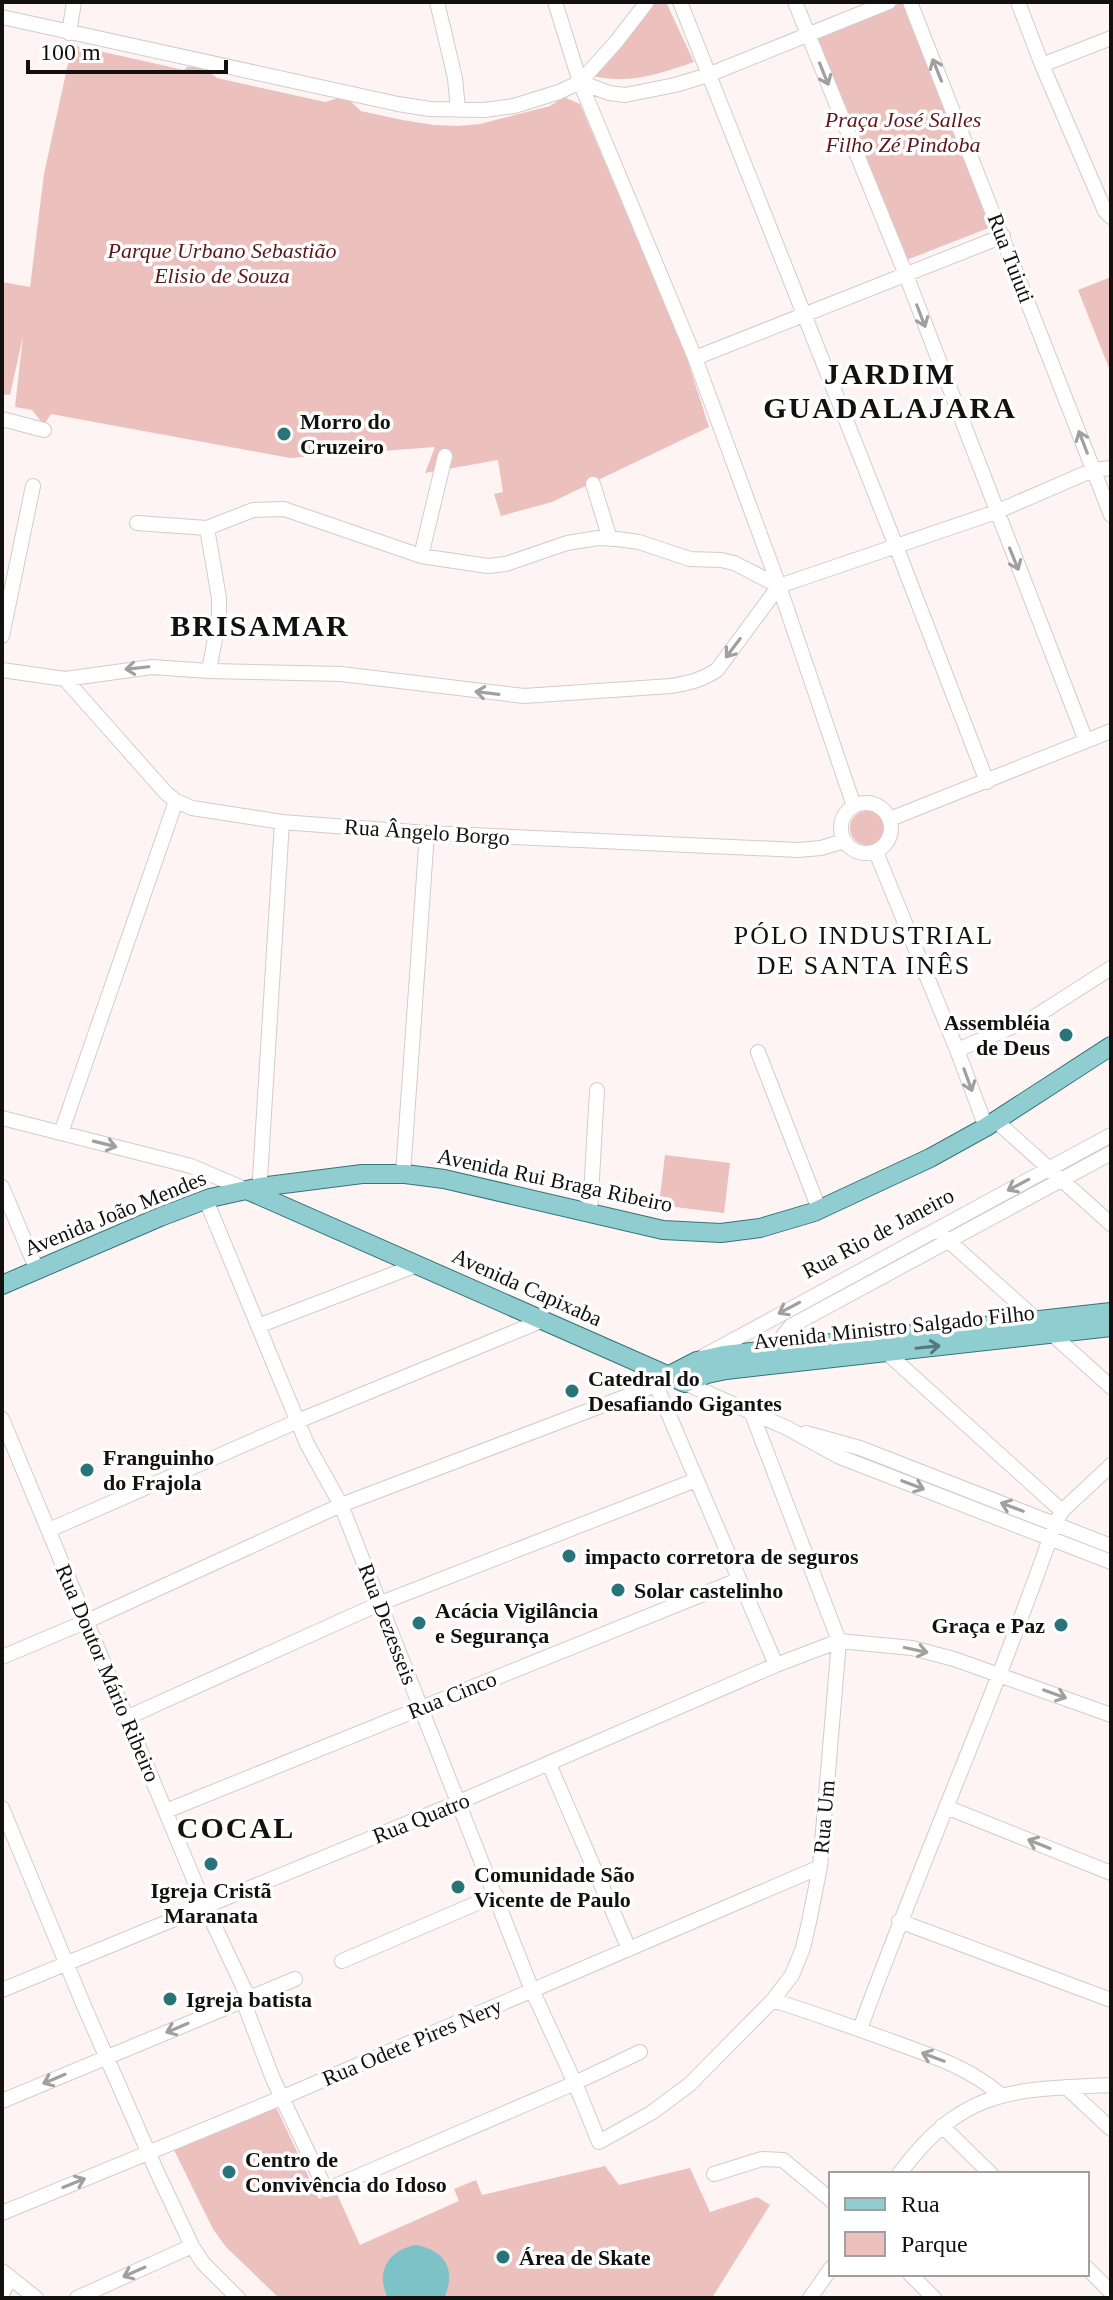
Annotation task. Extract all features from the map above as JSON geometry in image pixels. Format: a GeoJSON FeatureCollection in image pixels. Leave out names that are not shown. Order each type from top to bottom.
{"type":"FeatureCollection","features":[{"type":"Feature","properties":{"kind":"main road","name":"Avenida Rui Braga Ribeiro"},"geometry":{"type":"LineString","coordinates":[[255,1191],[337,1176],[403,1174],[444,1179],[663,1230],[741,1231],[769,1226],[819,1209],[903,1172],[991,1124],[1108,1053]]}},
{"type":"Feature","properties":{"kind":"main road","name":"Avenida João Mendes"},"geometry":{"type":"LineString","coordinates":[[2,1285],[160,1217],[206,1200],[255,1191]]}},
{"type":"Feature","properties":{"kind":"main road","name":"Avenida Capixaba"},"geometry":{"type":"LineString","coordinates":[[255,1191],[541,1321],[674,1377]]}},
{"type":"Feature","properties":{"kind":"main road","name":"Avenida Ministro Salgado Filho"},"geometry":{"type":"LineString","coordinates":[[674,1377],[718,1355],[1111,1312]]}},
{"type":"Feature","properties":{"kind":"main road","name":"Avenida Ministro Salgado Filho"},"geometry":{"type":"LineString","coordinates":[[674,1377],[1111,1327]]}},
{"type":"Feature","properties":{"kind":"street"},"geometry":{"type":"LineString","coordinates":[[69,33],[74,2]]}},
{"type":"Feature","properties":{"kind":"street"},"geometry":{"type":"LineString","coordinates":[[437,2],[455,78],[458,110]]}},
{"type":"Feature","properties":{"kind":"street"},"geometry":{"type":"LineString","coordinates":[[555,2],[580,82],[695,358],[779,586],[854,806]]}},
{"type":"Feature","properties":{"kind":"street"},"geometry":{"type":"LineString","coordinates":[[2,17],[398,104],[484,110],[514,106],[580,82],[647,2]]}},
{"type":"Feature","properties":{"kind":"street"},"geometry":{"type":"LineString","coordinates":[[680,2],[987,782]]}},
{"type":"Feature","properties":{"kind":"street"},"geometry":{"type":"LineString","coordinates":[[795,2],[906,275],[1086,741]]}},
{"type":"Feature","properties":{"kind":"street"},"geometry":{"type":"LineString","coordinates":[[580,82],[609,93],[625,95],[675,85],[708,75],[889,2]]}},
{"type":"Feature","properties":{"kind":"street","name":"Rua Tuiuti"},"geometry":{"type":"LineString","coordinates":[[910,2],[1111,515]]}},
{"type":"Feature","properties":{"kind":"street"},"geometry":{"type":"LineString","coordinates":[[1018,2],[1042,65],[1110,217]]}},
{"type":"Feature","properties":{"kind":"street"},"geometry":{"type":"LineString","coordinates":[[1042,65],[1111,38]]}},
{"type":"Feature","properties":{"kind":"street"},"geometry":{"type":"LineString","coordinates":[[695,358],[1003,236]]}},
{"type":"Feature","properties":{"kind":"street"},"geometry":{"type":"LineString","coordinates":[[2,419],[44,430]]}},
{"type":"Feature","properties":{"kind":"street"},"geometry":{"type":"LineString","coordinates":[[421,556],[445,456]]}},
{"type":"Feature","properties":{"kind":"street"},"geometry":{"type":"LineString","coordinates":[[2,670],[65,679],[152,667],[341,674],[524,696],[691,683],[717,670],[779,586],[996,512],[1093,470],[1111,468]]}},
{"type":"Feature","properties":{"kind":"street"},"geometry":{"type":"LineString","coordinates":[[593,484],[610,539]]}},
{"type":"Feature","properties":{"kind":"street"},"geometry":{"type":"LineString","coordinates":[[2,636],[33,486]]}},
{"type":"Feature","properties":{"kind":"street"},"geometry":{"type":"LineString","coordinates":[[137,523],[207,528],[253,510],[284,509],[421,556],[488,566],[497,566],[567,543],[610,539],[639,542],[690,559],[734,563],[779,586]]}},
{"type":"Feature","properties":{"kind":"street"},"geometry":{"type":"LineString","coordinates":[[207,528],[219,598],[219,617],[209,671]]}},
{"type":"Feature","properties":{"kind":"street"},"geometry":{"type":"LineString","coordinates":[[61,1133],[176,801],[65,679]]}},
{"type":"Feature","properties":{"kind":"street"},"geometry":{"type":"LineString","coordinates":[[890,819],[1111,731]]}},
{"type":"Feature","properties":{"kind":"street","name":"Rua Ângelo Borgo"},"geometry":{"type":"LineString","coordinates":[[176,801],[208,811],[282,822],[427,833],[798,850],[821,848],[844,841]]}},
{"type":"Feature","properties":{"kind":"street"},"geometry":{"type":"LineString","coordinates":[[865,803],[875,805],[884,810],[890,819],[890,838],[876,852],[861,853],[851,849],[844,841],[842,821],[854,806],[865,803]]}},
{"type":"Feature","properties":{"kind":"street"},"geometry":{"type":"LineString","coordinates":[[2,1118],[191,1166],[255,1191],[282,822]]}},
{"type":"Feature","properties":{"kind":"street"},"geometry":{"type":"LineString","coordinates":[[403,1174],[427,833]]}},
{"type":"Feature","properties":{"kind":"street"},"geometry":{"type":"LineString","coordinates":[[876,852],[957,1050],[991,1124],[1049,1168],[1111,1224]]}},
{"type":"Feature","properties":{"kind":"street"},"geometry":{"type":"LineString","coordinates":[[957,1050],[1033,1018],[1111,968]]}},
{"type":"Feature","properties":{"kind":"street"},"geometry":{"type":"LineString","coordinates":[[758,1052],[819,1209]]}},
{"type":"Feature","properties":{"kind":"street"},"geometry":{"type":"LineString","coordinates":[[590,1213],[597,1090]]}},
{"type":"Feature","properties":{"kind":"street","name":"Rua Rio de Janeiro"},"geometry":{"type":"LineString","coordinates":[[2,1657],[341,1505],[674,1377],[936,1229],[1111,1135]]}},
{"type":"Feature","properties":{"kind":"street","name":"Rua Rio de Janeiro"},"geometry":{"type":"LineString","coordinates":[[782,1348],[783,1336],[791,1326],[1111,1153]]}},
{"type":"Feature","properties":{"kind":"street"},"geometry":{"type":"LineString","coordinates":[[2,1187],[37,1270]]}},
{"type":"Feature","properties":{"kind":"street","name":"Rua Dezesseis"},"geometry":{"type":"LineString","coordinates":[[206,1200],[307,1444],[341,1505],[532,1990],[599,2142]]}},
{"type":"Feature","properties":{"kind":"street"},"geometry":{"type":"LineString","coordinates":[[936,1229],[1037,1320]]}},
{"type":"Feature","properties":{"kind":"street"},"geometry":{"type":"LineString","coordinates":[[258,1326],[417,1265]]}},
{"type":"Feature","properties":{"kind":"street"},"geometry":{"type":"LineString","coordinates":[[49,1530],[298,1421],[541,1321]]}},
{"type":"Feature","properties":{"kind":"street"},"geometry":{"type":"LineString","coordinates":[[1052,1334],[1111,1387]]}},
{"type":"Feature","properties":{"kind":"street"},"geometry":{"type":"LineString","coordinates":[[886,1352],[1058,1517]]}},
{"type":"Feature","properties":{"kind":"street"},"geometry":{"type":"LineString","coordinates":[[674,1377],[696,1480],[776,1665]]}},
{"type":"Feature","properties":{"kind":"street","name":"Avenida Capixaba"},"geometry":{"type":"LineString","coordinates":[[674,1377],[787,1428],[840,1457],[1111,1562]]}},
{"type":"Feature","properties":{"kind":"street","name":"Rua Um"},"geometry":{"type":"LineString","coordinates":[[599,2142],[651,2113],[689,2085],[773,2000],[792,1975],[803,1948],[820,1867],[839,1641],[752,1414]]}},
{"type":"Feature","properties":{"kind":"street","name":"Rua Doutor Mário Ribeiro"},"geometry":{"type":"LineString","coordinates":[[2,1419],[205,1906],[248,1997],[247,2011],[281,2098],[326,2190],[575,2083]]}},
{"type":"Feature","properties":{"kind":"street","name":"Avenida Capixaba"},"geometry":{"type":"LineString","coordinates":[[787,1428],[849,1443],[1058,1517],[1111,1546]]}},
{"type":"Feature","properties":{"kind":"street"},"geometry":{"type":"LineString","coordinates":[[860,2029],[899,1921],[999,1674],[1058,1517],[1111,1465]]}},
{"type":"Feature","properties":{"kind":"street"},"geometry":{"type":"LineString","coordinates":[[126,1718],[381,1603],[696,1480]]}},
{"type":"Feature","properties":{"kind":"street","name":"Rua Cinco"},"geometry":{"type":"LineString","coordinates":[[166,1811],[738,1580]]}},
{"type":"Feature","properties":{"kind":"street"},"geometry":{"type":"LineString","coordinates":[[839,1641],[912,1648],[999,1674],[1111,1715]]}},
{"type":"Feature","properties":{"kind":"street","name":"Rua Quatro"},"geometry":{"type":"LineString","coordinates":[[2,1990],[839,1641]]}},
{"type":"Feature","properties":{"kind":"street"},"geometry":{"type":"LineString","coordinates":[[549,1764],[629,1949]]}},
{"type":"Feature","properties":{"kind":"street"},"geometry":{"type":"LineString","coordinates":[[946,1807],[1111,1873]]}},
{"type":"Feature","properties":{"kind":"street"},"geometry":{"type":"LineString","coordinates":[[2,1808],[147,2153],[192,2246],[203,2263],[238,2298]]}},
{"type":"Feature","properties":{"kind":"street","name":"Rua Odete Pires Nery"},"geometry":{"type":"LineString","coordinates":[[2,2213],[281,2098],[820,1867]]}},
{"type":"Feature","properties":{"kind":"street"},"geometry":{"type":"LineString","coordinates":[[342,1961],[496,1895]]}},
{"type":"Feature","properties":{"kind":"street"},"geometry":{"type":"LineString","coordinates":[[899,1921],[1111,2000]]}},
{"type":"Feature","properties":{"kind":"street"},"geometry":{"type":"LineString","coordinates":[[2,2101],[295,1979]]}},
{"type":"Feature","properties":{"kind":"street"},"geometry":{"type":"LineString","coordinates":[[773,2000],[961,2067],[980,2077],[1001,2095]]}},
{"type":"Feature","properties":{"kind":"street"},"geometry":{"type":"LineString","coordinates":[[575,2083],[640,2052]]}},
{"type":"Feature","properties":{"kind":"street"},"geometry":{"type":"LineString","coordinates":[[900,2172],[916,2151],[942,2126],[970,2107],[1001,2095],[1039,2088],[1111,2085]]}},
{"type":"Feature","properties":{"kind":"street"},"geometry":{"type":"LineString","coordinates":[[1066,2087],[1111,2129]]}},
{"type":"Feature","properties":{"kind":"street"},"geometry":{"type":"LineString","coordinates":[[942,2126],[989,2172]]}},
{"type":"Feature","properties":{"kind":"street"},"geometry":{"type":"LineString","coordinates":[[714,2174],[762,2159],[783,2160],[829,2198]]}},
{"type":"Feature","properties":{"kind":"street"},"geometry":{"type":"LineString","coordinates":[[77,2298],[192,2246]]}},
{"type":"Feature","properties":{"kind":"street"},"geometry":{"type":"LineString","coordinates":[[1089,2270],[1111,2292]]}},
{"type":"Feature","properties":{"kind":"street"},"geometry":{"type":"LineString","coordinates":[[810,2298],[829,2271]]}},
{"type":"Feature","properties":{"kind":"street"},"geometry":{"type":"LineString","coordinates":[[2,2294],[6,2274],[36,2298]]}},
{"type":"Feature","properties":{"kind":"street"},"geometry":{"type":"LineString","coordinates":[[912,2276],[934,2298]]}},
{"type":"Feature","properties":{"kind":"green space"},"geometry":{"type":"Polygon","coordinates":[[[652,2],[666,2],[694,62],[629,79],[588,75],[652,2]]]}},
{"type":"Feature","properties":{"kind":"green space","name":"Praça José Salles Filho Zé Pindoba"},"geometry":{"type":"Polygon","coordinates":[[[903,2],[991,227],[904,261],[816,36],[903,2]]]}},
{"type":"Feature","properties":{"kind":"green space","name":"Parque Urbano Sebastião Elisio de Souza"},"geometry":{"type":"Polygon","coordinates":[[[72,45],[184,70],[195,67],[217,78],[325,102],[348,99],[361,111],[434,125],[480,124],[550,106],[564,97],[580,104],[683,346],[709,427],[552,502],[501,516],[494,494],[503,492],[498,460],[425,473],[435,447],[290,458],[51,414],[44,425],[32,410],[15,407],[23,336],[10,395],[2,394],[2,282],[30,287],[44,174],[72,45]]]}},
{"type":"Feature","properties":{"kind":"green space"},"geometry":{"type":"Polygon","coordinates":[[[1111,277],[1111,373],[1078,290],[1111,277]]]}},
{"type":"Feature","properties":{"kind":"green space"},"geometry":{"type":"Polygon","coordinates":[[[867,811],[879,816],[884,828],[879,840],[867,845],[855,840],[850,828],[855,816],[867,811]]]}},
{"type":"Feature","properties":{"kind":"green space"},"geometry":{"type":"Polygon","coordinates":[[[665,1155],[730,1163],[724,1213],[659,1205],[665,1155]]]}},
{"type":"Feature","properties":{"kind":"green space"},"geometry":{"type":"Polygon","coordinates":[[[276,2107],[319,2199],[336,2192],[360,2245],[459,2201],[454,2189],[476,2180],[482,2195],[605,2166],[619,2185],[690,2168],[710,2212],[757,2197],[770,2205],[712,2298],[279,2298],[226,2247],[213,2229],[174,2150],[276,2107]]]}},
{"type":"Feature","properties":{"kind":"water"},"geometry":{"type":"Polygon","coordinates":[[[416,2245],[434,2252],[446,2263],[449,2279],[444,2298],[388,2298],[383,2279],[387,2264],[398,2252],[416,2245]]]}},
{"type":"Feature","properties":{"kind":"place","name":"Morro do Cruzeiro"},"geometry":{"type":"Point","coordinates":[284,434]}},
{"type":"Feature","properties":{"kind":"place","name":"Assembléia de Deus"},"geometry":{"type":"Point","coordinates":[1066,1035]}},
{"type":"Feature","properties":{"kind":"place","name":"Catedral do Desafiando Gigantes"},"geometry":{"type":"Point","coordinates":[572,1391]}},
{"type":"Feature","properties":{"kind":"place","name":"Franguinho do Frajola"},"geometry":{"type":"Point","coordinates":[87,1470]}},
{"type":"Feature","properties":{"kind":"place","name":"impacto corretora de seguros"},"geometry":{"type":"Point","coordinates":[569,1556]}},
{"type":"Feature","properties":{"kind":"place","name":"Solar castelinho"},"geometry":{"type":"Point","coordinates":[618,1590]}},
{"type":"Feature","properties":{"kind":"place","name":"Acácia Vigilância e Segurança"},"geometry":{"type":"Point","coordinates":[419,1623]}},
{"type":"Feature","properties":{"kind":"place","name":"Graça e Paz"},"geometry":{"type":"Point","coordinates":[1061,1625]}},
{"type":"Feature","properties":{"kind":"place","name":"Igreja Cristã Maranata"},"geometry":{"type":"Point","coordinates":[211,1864]}},
{"type":"Feature","properties":{"kind":"place","name":"Comunidade São Vicente de Paulo"},"geometry":{"type":"Point","coordinates":[458,1887]}},
{"type":"Feature","properties":{"kind":"place","name":"Igreja batista"},"geometry":{"type":"Point","coordinates":[170,1999]}},
{"type":"Feature","properties":{"kind":"place","name":"Centro de Convivência do Idoso"},"geometry":{"type":"Point","coordinates":[229,2172]}},
{"type":"Feature","properties":{"kind":"place","name":"Área de Skate"},"geometry":{"type":"Point","coordinates":[503,2257]}},
{"type":"Feature","properties":{"kind":"district","name":"JARDIM GUADALAJARA"},"geometry":{"type":"Point","coordinates":[890,390]}},
{"type":"Feature","properties":{"kind":"district","name":"BRISAMAR"},"geometry":{"type":"Point","coordinates":[260,625]}},
{"type":"Feature","properties":{"kind":"district","name":"PÓLO INDUSTRIAL DE SANTA INÊS"},"geometry":{"type":"Point","coordinates":[864,950]}},
{"type":"Feature","properties":{"kind":"district","name":"COCAL"},"geometry":{"type":"Point","coordinates":[236,1827]}}]}
